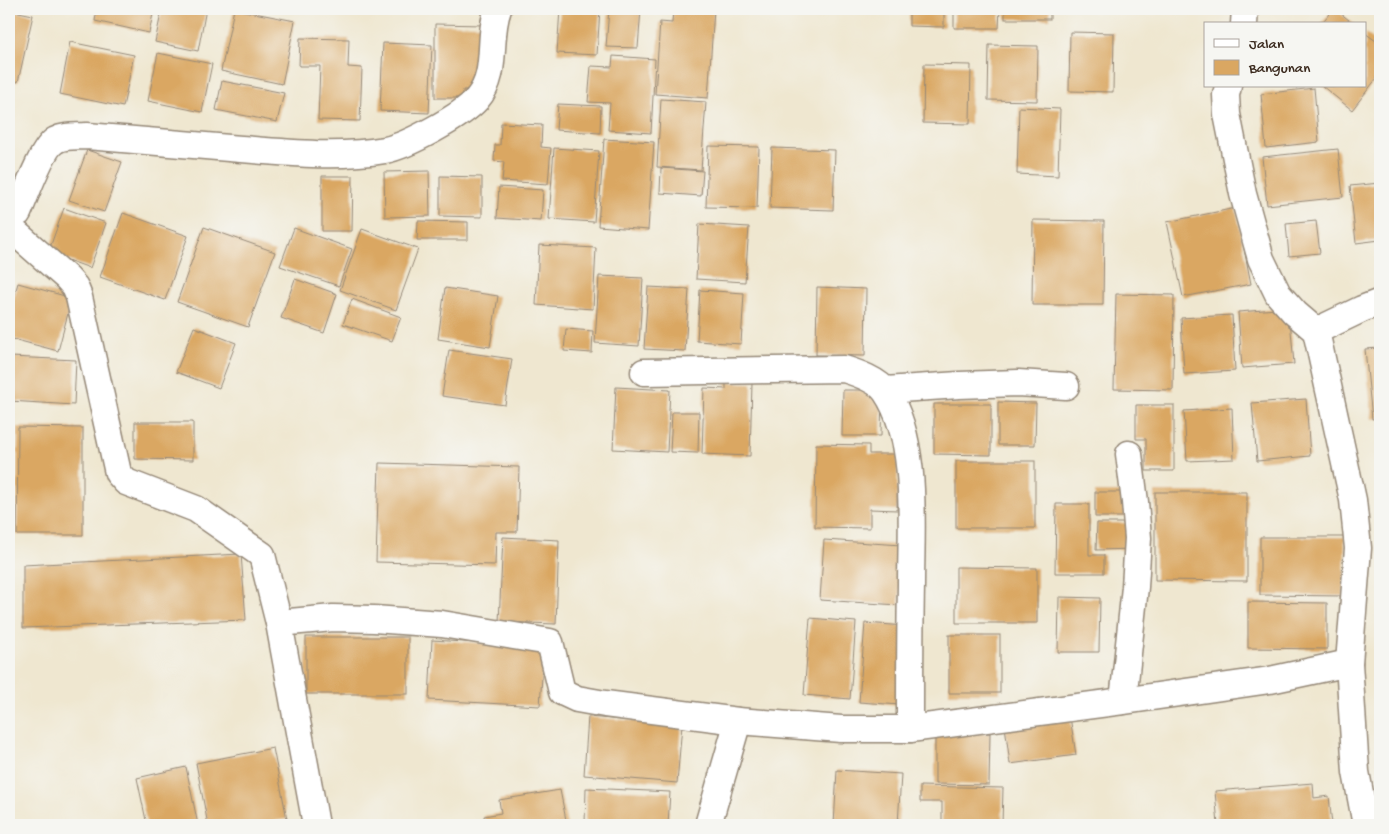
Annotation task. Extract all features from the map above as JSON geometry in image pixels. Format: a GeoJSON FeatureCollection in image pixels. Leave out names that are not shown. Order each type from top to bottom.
{"type":"FeatureCollection","features":[{"type":"Feature","properties":{"kind":"street"},"geometry":{"type":"LineString","coordinates":[[9,218],[18,213],[46,149],[54,141],[64,137],[87,136],[308,154],[352,154],[386,150],[414,139],[454,116],[477,99],[490,75],[494,20],[498,9]]}},
{"type":"Feature","properties":{"kind":"street"},"geometry":{"type":"LineString","coordinates":[[1244,22],[1245,9]]}},
{"type":"Feature","properties":{"kind":"street"},"geometry":{"type":"LineString","coordinates":[[1228,88],[1226,114],[1243,194],[1261,259],[1278,294],[1316,331],[1353,500],[1358,548],[1349,663],[1356,772],[1366,825]]}},
{"type":"Feature","properties":{"kind":"street"},"geometry":{"type":"LineString","coordinates":[[9,227],[75,287],[79,297],[118,473],[126,482],[196,509],[262,555],[279,623],[316,825]]}},
{"type":"Feature","properties":{"kind":"street"},"geometry":{"type":"LineString","coordinates":[[1316,331],[1380,302]]}},
{"type":"Feature","properties":{"kind":"street"},"geometry":{"type":"LineString","coordinates":[[644,372],[844,369],[866,376],[885,390],[897,411],[908,450],[911,501],[910,729]]}},
{"type":"Feature","properties":{"kind":"street"},"geometry":{"type":"LineString","coordinates":[[885,390],[959,384],[1008,383],[1066,386]]}},
{"type":"Feature","properties":{"kind":"street"},"geometry":{"type":"LineString","coordinates":[[1123,701],[1135,587],[1138,538],[1136,502],[1129,454]]}},
{"type":"Feature","properties":{"kind":"street"},"geometry":{"type":"LineString","coordinates":[[279,623],[333,618],[374,618],[442,624],[550,642],[562,692],[577,699],[738,721],[841,729],[910,729],[1270,680],[1349,663]]}},
{"type":"Feature","properties":{"kind":"street"},"geometry":{"type":"LineString","coordinates":[[708,825],[738,721]]}},
{"type":"Feature","properties":{"kind":"building"},"geometry":{"type":"Polygon","coordinates":[[[97,9],[154,9],[149,33],[95,21],[97,9]]]}},
{"type":"Feature","properties":{"kind":"building"},"geometry":{"type":"Polygon","coordinates":[[[162,9],[206,9],[198,51],[155,42],[162,9]]]}},
{"type":"Feature","properties":{"kind":"building"},"geometry":{"type":"Polygon","coordinates":[[[234,9],[295,21],[282,84],[221,71],[234,9]]]}},
{"type":"Feature","properties":{"kind":"building"},"geometry":{"type":"Polygon","coordinates":[[[560,9],[600,9],[597,55],[557,53],[560,9]]]}},
{"type":"Feature","properties":{"kind":"building"},"geometry":{"type":"Polygon","coordinates":[[[609,9],[641,9],[638,48],[606,47],[609,9]]]}},
{"type":"Feature","properties":{"kind":"building"},"geometry":{"type":"Polygon","coordinates":[[[673,9],[714,9],[708,98],[655,94],[660,22],[672,23],[673,9]]]}},
{"type":"Feature","properties":{"kind":"building"},"geometry":{"type":"Polygon","coordinates":[[[909,9],[944,9],[944,27],[909,26],[909,9]]]}},
{"type":"Feature","properties":{"kind":"building"},"geometry":{"type":"Polygon","coordinates":[[[954,9],[1000,9],[999,28],[954,28],[954,9]]]}},
{"type":"Feature","properties":{"kind":"building"},"geometry":{"type":"Polygon","coordinates":[[[1005,9],[1050,9],[1050,19],[1005,19],[1005,9]]]}},
{"type":"Feature","properties":{"kind":"building"},"geometry":{"type":"Polygon","coordinates":[[[1335,9],[1351,22],[1323,22],[1335,9]]]}},
{"type":"Feature","properties":{"kind":"building"},"geometry":{"type":"Polygon","coordinates":[[[9,10],[33,15],[18,82],[9,80],[9,10]]]}},
{"type":"Feature","properties":{"kind":"building"},"geometry":{"type":"Polygon","coordinates":[[[435,24],[483,25],[482,83],[472,90],[463,90],[463,98],[435,98],[435,24]]]}},
{"type":"Feature","properties":{"kind":"building"},"geometry":{"type":"Polygon","coordinates":[[[1070,32],[1114,33],[1113,92],[1069,91],[1070,32]]]}},
{"type":"Feature","properties":{"kind":"building"},"geometry":{"type":"Polygon","coordinates":[[[1366,34],[1380,44],[1380,74],[1352,110],[1324,88],[1366,88],[1366,34]]]}},
{"type":"Feature","properties":{"kind":"building"},"geometry":{"type":"Polygon","coordinates":[[[300,38],[349,39],[348,67],[362,68],[360,121],[318,120],[320,66],[299,66],[300,38]]]}},
{"type":"Feature","properties":{"kind":"building"},"geometry":{"type":"Polygon","coordinates":[[[70,42],[134,55],[123,107],[60,94],[70,42]]]}},
{"type":"Feature","properties":{"kind":"building"},"geometry":{"type":"Polygon","coordinates":[[[383,43],[432,45],[429,113],[380,111],[383,43]]]}},
{"type":"Feature","properties":{"kind":"building"},"geometry":{"type":"Polygon","coordinates":[[[989,45],[1038,46],[1037,101],[988,100],[989,45]]]}},
{"type":"Feature","properties":{"kind":"building"},"geometry":{"type":"Polygon","coordinates":[[[158,53],[212,64],[202,112],[148,101],[158,53]]]}},
{"type":"Feature","properties":{"kind":"building"},"geometry":{"type":"Polygon","coordinates":[[[613,56],[655,59],[651,133],[608,130],[610,103],[588,102],[591,66],[612,67],[613,56]]]}},
{"type":"Feature","properties":{"kind":"building"},"geometry":{"type":"Polygon","coordinates":[[[924,64],[971,65],[970,124],[923,123],[924,64]]]}},
{"type":"Feature","properties":{"kind":"building"},"geometry":{"type":"Polygon","coordinates":[[[222,81],[284,93],[277,122],[216,110],[222,81]]]}},
{"type":"Feature","properties":{"kind":"building"},"geometry":{"type":"Polygon","coordinates":[[[1314,88],[1319,142],[1266,148],[1261,94],[1314,88]]]}},
{"type":"Feature","properties":{"kind":"building"},"geometry":{"type":"Polygon","coordinates":[[[661,99],[706,102],[701,170],[657,167],[661,99]]]}},
{"type":"Feature","properties":{"kind":"building"},"geometry":{"type":"Polygon","coordinates":[[[558,104],[601,106],[600,133],[556,130],[558,104]]]}},
{"type":"Feature","properties":{"kind":"building"},"geometry":{"type":"Polygon","coordinates":[[[1019,107],[1060,109],[1058,176],[1017,174],[1019,107]]]}},
{"type":"Feature","properties":{"kind":"building"},"geometry":{"type":"Polygon","coordinates":[[[501,123],[542,125],[541,147],[551,148],[548,184],[502,181],[504,162],[494,161],[495,145],[500,145],[501,123]]]}},
{"type":"Feature","properties":{"kind":"building"},"geometry":{"type":"Polygon","coordinates":[[[604,139],[654,142],[648,230],[598,226],[604,139]]]}},
{"type":"Feature","properties":{"kind":"building"},"geometry":{"type":"Polygon","coordinates":[[[708,146],[759,147],[757,208],[706,207],[708,146]]]}},
{"type":"Feature","properties":{"kind":"building"},"geometry":{"type":"Polygon","coordinates":[[[554,148],[599,151],[594,222],[549,219],[554,148]]]}},
{"type":"Feature","properties":{"kind":"building"},"geometry":{"type":"Polygon","coordinates":[[[772,148],[835,150],[833,210],[770,208],[772,148]]]}},
{"type":"Feature","properties":{"kind":"building"},"geometry":{"type":"Polygon","coordinates":[[[1338,149],[1343,197],[1267,205],[1262,157],[1338,149]]]}},
{"type":"Feature","properties":{"kind":"building"},"geometry":{"type":"Polygon","coordinates":[[[87,150],[122,162],[104,212],[69,200],[87,150]]]}},
{"type":"Feature","properties":{"kind":"building"},"geometry":{"type":"Polygon","coordinates":[[[661,168],[703,171],[701,196],[660,193],[661,168]]]}},
{"type":"Feature","properties":{"kind":"building"},"geometry":{"type":"Polygon","coordinates":[[[429,171],[430,216],[385,217],[384,172],[429,171]]]}},
{"type":"Feature","properties":{"kind":"building"},"geometry":{"type":"Polygon","coordinates":[[[322,176],[353,176],[352,231],[322,231],[322,176]]]}},
{"type":"Feature","properties":{"kind":"building"},"geometry":{"type":"Polygon","coordinates":[[[440,176],[482,177],[482,217],[440,216],[440,176]]]}},
{"type":"Feature","properties":{"kind":"building"},"geometry":{"type":"Polygon","coordinates":[[[1380,183],[1380,240],[1356,243],[1350,186],[1380,183]]]}},
{"type":"Feature","properties":{"kind":"building"},"geometry":{"type":"Polygon","coordinates":[[[499,187],[543,190],[541,221],[497,218],[499,187]]]}},
{"type":"Feature","properties":{"kind":"building"},"geometry":{"type":"Polygon","coordinates":[[[64,208],[106,223],[90,268],[48,253],[64,208]]]}},
{"type":"Feature","properties":{"kind":"building"},"geometry":{"type":"Polygon","coordinates":[[[1236,208],[1251,284],[1183,297],[1167,222],[1236,208]]]}},
{"type":"Feature","properties":{"kind":"building"},"geometry":{"type":"Polygon","coordinates":[[[123,213],[188,236],[165,300],[100,277],[123,213]]]}},
{"type":"Feature","properties":{"kind":"building"},"geometry":{"type":"Polygon","coordinates":[[[1033,220],[1104,221],[1103,305],[1032,305],[1033,220]]]}},
{"type":"Feature","properties":{"kind":"building"},"geometry":{"type":"Polygon","coordinates":[[[418,221],[468,222],[468,240],[417,240],[418,221]]]}},
{"type":"Feature","properties":{"kind":"building"},"geometry":{"type":"Polygon","coordinates":[[[1316,221],[1320,253],[1289,256],[1286,224],[1316,221]]]}},
{"type":"Feature","properties":{"kind":"building"},"geometry":{"type":"Polygon","coordinates":[[[699,224],[749,227],[745,282],[696,279],[699,224]]]}},
{"type":"Feature","properties":{"kind":"building"},"geometry":{"type":"Polygon","coordinates":[[[204,227],[275,252],[248,327],[177,302],[204,227]]]}},
{"type":"Feature","properties":{"kind":"building"},"geometry":{"type":"Polygon","coordinates":[[[294,228],[352,249],[339,286],[280,266],[294,228]]]}},
{"type":"Feature","properties":{"kind":"building"},"geometry":{"type":"Polygon","coordinates":[[[362,229],[418,249],[396,310],[340,290],[362,229]]]}},
{"type":"Feature","properties":{"kind":"building"},"geometry":{"type":"Polygon","coordinates":[[[539,245],[596,248],[593,309],[536,305],[539,245]]]}},
{"type":"Feature","properties":{"kind":"building"},"geometry":{"type":"Polygon","coordinates":[[[599,276],[643,278],[639,346],[595,343],[599,276]]]}},
{"type":"Feature","properties":{"kind":"building"},"geometry":{"type":"Polygon","coordinates":[[[295,279],[337,294],[324,333],[281,318],[295,279]]]}},
{"type":"Feature","properties":{"kind":"building"},"geometry":{"type":"Polygon","coordinates":[[[18,283],[72,298],[58,351],[9,338],[9,314],[18,283]]]}},
{"type":"Feature","properties":{"kind":"building"},"geometry":{"type":"Polygon","coordinates":[[[648,287],[689,289],[685,351],[644,349],[648,287]]]}},
{"type":"Feature","properties":{"kind":"building"},"geometry":{"type":"Polygon","coordinates":[[[817,287],[866,289],[865,356],[816,355],[817,287]]]}},
{"type":"Feature","properties":{"kind":"building"},"geometry":{"type":"Polygon","coordinates":[[[445,288],[498,296],[490,347],[438,339],[445,288]]]}},
{"type":"Feature","properties":{"kind":"building"},"geometry":{"type":"Polygon","coordinates":[[[700,290],[744,293],[741,344],[697,341],[700,290]]]}},
{"type":"Feature","properties":{"kind":"building"},"geometry":{"type":"Polygon","coordinates":[[[1116,294],[1174,295],[1173,390],[1114,389],[1116,294]]]}},
{"type":"Feature","properties":{"kind":"building"},"geometry":{"type":"Polygon","coordinates":[[[352,299],[401,317],[392,341],[343,324],[352,299]]]}},
{"type":"Feature","properties":{"kind":"building"},"geometry":{"type":"Polygon","coordinates":[[[1289,308],[1294,364],[1242,368],[1238,312],[1289,308]]]}},
{"type":"Feature","properties":{"kind":"building"},"geometry":{"type":"Polygon","coordinates":[[[1232,315],[1235,371],[1184,374],[1181,318],[1232,315]]]}},
{"type":"Feature","properties":{"kind":"building"},"geometry":{"type":"Polygon","coordinates":[[[194,327],[236,343],[219,388],[176,372],[194,327]]]}},
{"type":"Feature","properties":{"kind":"building"},"geometry":{"type":"Polygon","coordinates":[[[566,329],[593,331],[592,353],[564,351],[566,329]]]}},
{"type":"Feature","properties":{"kind":"building"},"geometry":{"type":"Polygon","coordinates":[[[1380,348],[1380,418],[1372,419],[1365,349],[1380,348]]]}},
{"type":"Feature","properties":{"kind":"building"},"geometry":{"type":"Polygon","coordinates":[[[449,350],[512,359],[505,405],[442,396],[449,350]]]}},
{"type":"Feature","properties":{"kind":"building"},"geometry":{"type":"Polygon","coordinates":[[[10,357],[76,360],[74,405],[9,401],[10,357]]]}},
{"type":"Feature","properties":{"kind":"building"},"geometry":{"type":"Polygon","coordinates":[[[726,382],[752,383],[750,456],[702,454],[704,388],[726,389],[726,382]]]}},
{"type":"Feature","properties":{"kind":"building"},"geometry":{"type":"Polygon","coordinates":[[[616,387],[670,390],[667,452],[613,449],[616,387]]]}},
{"type":"Feature","properties":{"kind":"building"},"geometry":{"type":"Polygon","coordinates":[[[843,390],[882,390],[881,436],[842,436],[843,390]]]}},
{"type":"Feature","properties":{"kind":"building"},"geometry":{"type":"Polygon","coordinates":[[[1306,399],[1310,456],[1257,461],[1252,403],[1306,399]]]}},
{"type":"Feature","properties":{"kind":"building"},"geometry":{"type":"Polygon","coordinates":[[[998,402],[1036,403],[1035,445],[998,445],[998,402]]]}},
{"type":"Feature","properties":{"kind":"building"},"geometry":{"type":"Polygon","coordinates":[[[934,404],[991,404],[991,455],[934,454],[934,404]]]}},
{"type":"Feature","properties":{"kind":"building"},"geometry":{"type":"Polygon","coordinates":[[[1136,405],[1174,405],[1174,471],[1146,471],[1146,439],[1136,439],[1136,405]]]}},
{"type":"Feature","properties":{"kind":"building"},"geometry":{"type":"Polygon","coordinates":[[[1232,408],[1234,459],[1187,461],[1184,411],[1232,408]]]}},
{"type":"Feature","properties":{"kind":"building"},"geometry":{"type":"Polygon","coordinates":[[[672,412],[699,412],[698,453],[670,452],[672,412]]]}},
{"type":"Feature","properties":{"kind":"building"},"geometry":{"type":"Polygon","coordinates":[[[135,422],[193,422],[193,460],[135,459],[135,422]]]}},
{"type":"Feature","properties":{"kind":"building"},"geometry":{"type":"Polygon","coordinates":[[[18,427],[83,428],[83,535],[17,535],[18,427]]]}},
{"type":"Feature","properties":{"kind":"building"},"geometry":{"type":"Polygon","coordinates":[[[816,444],[869,445],[869,454],[898,454],[897,510],[870,509],[870,528],[815,527],[816,444]]]}},
{"type":"Feature","properties":{"kind":"building"},"geometry":{"type":"Polygon","coordinates":[[[956,461],[1035,461],[1035,528],[956,528],[956,461]]]}},
{"type":"Feature","properties":{"kind":"building"},"geometry":{"type":"Polygon","coordinates":[[[379,463],[519,467],[517,532],[496,532],[495,565],[376,562],[379,463]]]}},
{"type":"Feature","properties":{"kind":"building"},"geometry":{"type":"Polygon","coordinates":[[[1095,492],[1124,492],[1125,517],[1095,517],[1095,492]]]}},
{"type":"Feature","properties":{"kind":"building"},"geometry":{"type":"Polygon","coordinates":[[[1155,492],[1247,492],[1247,581],[1155,580],[1155,492]]]}},
{"type":"Feature","properties":{"kind":"building"},"geometry":{"type":"Polygon","coordinates":[[[1056,504],[1089,504],[1089,555],[1104,555],[1104,573],[1055,573],[1056,504]]]}},
{"type":"Feature","properties":{"kind":"building"},"geometry":{"type":"Polygon","coordinates":[[[1097,523],[1136,523],[1136,549],[1096,550],[1097,523]]]}},
{"type":"Feature","properties":{"kind":"building"},"geometry":{"type":"Polygon","coordinates":[[[503,537],[559,540],[556,624],[499,622],[503,537]]]}},
{"type":"Feature","properties":{"kind":"building"},"geometry":{"type":"Polygon","coordinates":[[[1260,537],[1345,537],[1344,596],[1260,595],[1260,537]]]}},
{"type":"Feature","properties":{"kind":"building"},"geometry":{"type":"Polygon","coordinates":[[[824,540],[902,545],[899,605],[820,600],[824,540]]]}},
{"type":"Feature","properties":{"kind":"building"},"geometry":{"type":"Polygon","coordinates":[[[241,554],[246,620],[23,628],[23,565],[241,554]]]}},
{"type":"Feature","properties":{"kind":"building"},"geometry":{"type":"Polygon","coordinates":[[[956,567],[1037,568],[1037,623],[956,623],[956,567]]]}},
{"type":"Feature","properties":{"kind":"building"},"geometry":{"type":"Polygon","coordinates":[[[1059,597],[1100,598],[1099,652],[1058,652],[1059,597]]]}},
{"type":"Feature","properties":{"kind":"building"},"geometry":{"type":"Polygon","coordinates":[[[1248,602],[1327,603],[1327,649],[1248,648],[1248,602]]]}},
{"type":"Feature","properties":{"kind":"building"},"geometry":{"type":"Polygon","coordinates":[[[810,618],[856,622],[850,699],[804,695],[810,618]]]}},
{"type":"Feature","properties":{"kind":"building"},"geometry":{"type":"Polygon","coordinates":[[[865,623],[906,626],[900,705],[859,702],[865,623]]]}},
{"type":"Feature","properties":{"kind":"building"},"geometry":{"type":"Polygon","coordinates":[[[949,635],[1000,635],[1000,693],[949,693],[949,635]]]}},
{"type":"Feature","properties":{"kind":"building"},"geometry":{"type":"Polygon","coordinates":[[[306,637],[408,637],[408,694],[306,694],[306,637]]]}},
{"type":"Feature","properties":{"kind":"building"},"geometry":{"type":"Polygon","coordinates":[[[432,640],[544,647],[540,706],[429,700],[432,640]]]}},
{"type":"Feature","properties":{"kind":"building"},"geometry":{"type":"Polygon","coordinates":[[[588,717],[682,725],[677,783],[584,775],[588,717]]]}},
{"type":"Feature","properties":{"kind":"building"},"geometry":{"type":"Polygon","coordinates":[[[1070,717],[1076,755],[1010,764],[1005,726],[1070,717]]]}},
{"type":"Feature","properties":{"kind":"building"},"geometry":{"type":"Polygon","coordinates":[[[935,733],[990,733],[989,785],[935,784],[935,733]]]}},
{"type":"Feature","properties":{"kind":"building"},"geometry":{"type":"Polygon","coordinates":[[[273,748],[287,819],[253,825],[208,825],[196,763],[273,748]]]}},
{"type":"Feature","properties":{"kind":"building"},"geometry":{"type":"Polygon","coordinates":[[[186,767],[198,825],[147,825],[137,778],[186,767]]]}},
{"type":"Feature","properties":{"kind":"building"},"geometry":{"type":"Polygon","coordinates":[[[837,770],[901,774],[898,825],[834,825],[837,770]]]}},
{"type":"Feature","properties":{"kind":"building"},"geometry":{"type":"Polygon","coordinates":[[[1313,783],[1314,798],[1329,796],[1332,825],[1218,825],[1215,791],[1313,783]]]}},
{"type":"Feature","properties":{"kind":"building"},"geometry":{"type":"Polygon","coordinates":[[[920,786],[1003,788],[1002,825],[942,825],[942,802],[920,802],[920,786]]]}},
{"type":"Feature","properties":{"kind":"building"},"geometry":{"type":"Polygon","coordinates":[[[586,788],[670,792],[668,825],[585,825],[586,788]]]}},
{"type":"Feature","properties":{"kind":"building"},"geometry":{"type":"Polygon","coordinates":[[[560,790],[567,825],[485,825],[484,816],[501,813],[499,800],[560,790]]]}}]}
